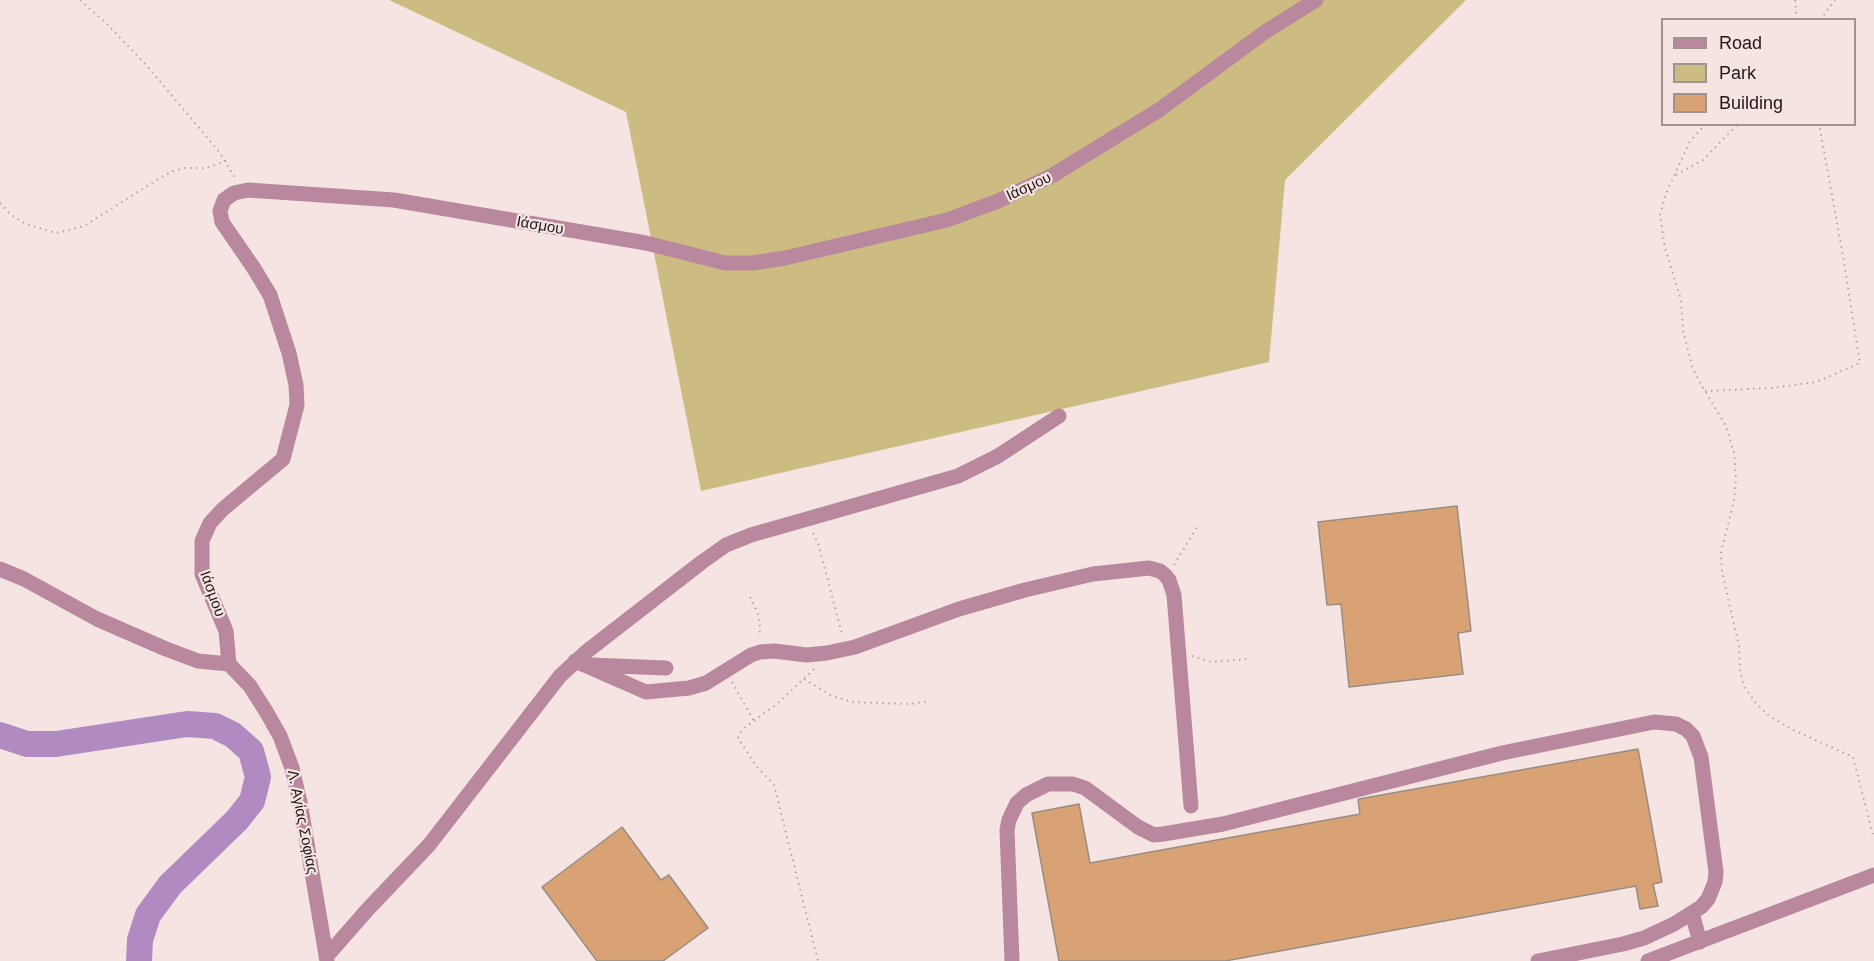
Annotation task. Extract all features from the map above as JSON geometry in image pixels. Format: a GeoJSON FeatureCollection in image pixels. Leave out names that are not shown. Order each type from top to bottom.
{"type":"FeatureCollection","features":[{"type":"Feature","properties":{"kind":"street","name":"Ιάσμου"},"geometry":{"type":"LineString","coordinates":[[229,664],[226,631],[202,574],[202,541],[210,524],[224,509],[283,459],[297,405],[296,385],[289,353],[270,296],[254,267],[222,222],[220,211],[224,200],[237,192],[248,190],[288,192],[394,200],[645,243],[725,263],[753,263],[785,258],[946,220],[998,201],[1053,175],[1159,110],[1266,32],[1316,0]]}},
{"type":"Feature","properties":{"kind":"street"},"geometry":{"type":"LineString","coordinates":[[327,959],[368,909],[429,845],[540,699],[579,662],[665,590],[726,545],[759,532],[958,476],[998,456],[1059,416]]}},
{"type":"Feature","properties":{"kind":"street"},"geometry":{"type":"LineString","coordinates":[[579,662],[646,692],[689,688],[706,684],[755,654],[774,651],[807,655],[847,649],[959,609],[1066,579],[1149,568],[1165,575],[1174,595],[1191,806]]}},
{"type":"Feature","properties":{"kind":"street"},"geometry":{"type":"LineString","coordinates":[[0,569],[24,579],[97,619],[166,649],[198,661],[229,664]]}},
{"type":"Feature","properties":{"kind":"street"},"geometry":{"type":"LineString","coordinates":[[579,662],[666,668]]}},
{"type":"Feature","properties":{"kind":"street","name":"Λ. Αγίας Σοφίας"},"geometry":{"type":"LineString","coordinates":[[229,664],[250,686],[267,713],[280,736],[292,768],[327,959]]}},
{"type":"Feature","properties":{"kind":"street"},"geometry":{"type":"LineString","coordinates":[[1012,961],[1007,830],[1012,811],[1017,803],[1026,795],[1042,787],[1060,783],[1085,788],[1138,828],[1154,835],[1223,824],[1502,753],[1654,722],[1676,724],[1686,729],[1698,746],[1701,757],[1715,882],[1708,899],[1692,913],[1644,938],[1538,961]]}},
{"type":"Feature","properties":{"kind":"street"},"geometry":{"type":"LineString","coordinates":[[1648,961],[1874,876]]}},
{"type":"Feature","properties":{"kind":"street"},"geometry":{"type":"LineString","coordinates":[[1692,913],[1700,942]]}},
{"type":"Feature","properties":{"kind":"path"},"geometry":{"type":"LineString","coordinates":[[80,0],[147,66],[226,162],[238,184],[237,192]]}},
{"type":"Feature","properties":{"kind":"path"},"geometry":{"type":"LineString","coordinates":[[1795,0],[1797,18]]}},
{"type":"Feature","properties":{"kind":"path"},"geometry":{"type":"LineString","coordinates":[[1822,18],[1835,0]]}},
{"type":"Feature","properties":{"kind":"path"},"geometry":{"type":"LineString","coordinates":[[1704,126],[1690,141],[1665,196],[1660,215],[1661,231],[1681,300],[1683,330],[1692,366],[1726,426],[1734,453],[1736,478],[1734,501],[1721,552],[1722,572],[1739,646],[1740,672],[1745,688],[1768,714],[1791,729],[1853,757],[1874,839]]}},
{"type":"Feature","properties":{"kind":"path"},"geometry":{"type":"LineString","coordinates":[[1674,176],[1703,160],[1736,126]]}},
{"type":"Feature","properties":{"kind":"path"},"geometry":{"type":"LineString","coordinates":[[1705,391],[1772,388],[1816,382],[1860,363],[1819,126]]}},
{"type":"Feature","properties":{"kind":"path"},"geometry":{"type":"LineString","coordinates":[[0,203],[11,215],[26,224],[56,233],[70,231],[84,226],[173,171],[185,168],[206,168],[226,162]]}},
{"type":"Feature","properties":{"kind":"path"},"geometry":{"type":"LineString","coordinates":[[802,520],[811,528],[818,543],[847,649]]}},
{"type":"Feature","properties":{"kind":"path"},"geometry":{"type":"LineString","coordinates":[[1165,575],[1186,549],[1199,524]]}},
{"type":"Feature","properties":{"kind":"path"},"geometry":{"type":"LineString","coordinates":[[750,597],[759,616],[760,627],[755,654]]}},
{"type":"Feature","properties":{"kind":"path"},"geometry":{"type":"LineString","coordinates":[[1178,647],[1202,660],[1212,662],[1248,659]]}},
{"type":"Feature","properties":{"kind":"path"},"geometry":{"type":"LineString","coordinates":[[818,961],[774,785],[756,766],[738,738],[743,729],[777,704],[820,663],[827,653]]}},
{"type":"Feature","properties":{"kind":"path"},"geometry":{"type":"LineString","coordinates":[[725,673],[754,721]]}},
{"type":"Feature","properties":{"kind":"path"},"geometry":{"type":"LineString","coordinates":[[804,678],[832,696],[853,702],[910,704],[930,701]]}},
{"type":"Feature","properties":{"kind":"green space"},"geometry":{"type":"Polygon","coordinates":[[[389,0],[1466,0],[1285,180],[1269,362],[701,491],[626,112],[389,0]]]}},
{"type":"Feature","properties":{"kind":"building"},"geometry":{"type":"Polygon","coordinates":[[[1457,506],[1471,631],[1458,633],[1463,674],[1349,687],[1341,604],[1327,605],[1318,522],[1457,506]]]}},
{"type":"Feature","properties":{"kind":"building"},"geometry":{"type":"Polygon","coordinates":[[[1638,749],[1662,882],[1653,884],[1658,906],[1640,909],[1636,886],[1225,961],[1059,961],[1032,813],[1079,804],[1090,863],[1360,814],[1359,799],[1638,749]]]}},
{"type":"Feature","properties":{"kind":"building"},"geometry":{"type":"Polygon","coordinates":[[[622,827],[661,880],[669,875],[708,928],[663,961],[597,961],[542,887],[622,827]]]}},
{"type":"Feature","properties":{"kind":"waterway"},"geometry":{"type":"LineString","coordinates":[[0,735],[27,744],[56,744],[187,724],[215,726],[233,735],[251,751],[258,777],[252,801],[237,820],[170,885],[148,915],[140,940],[139,961]]}}]}
